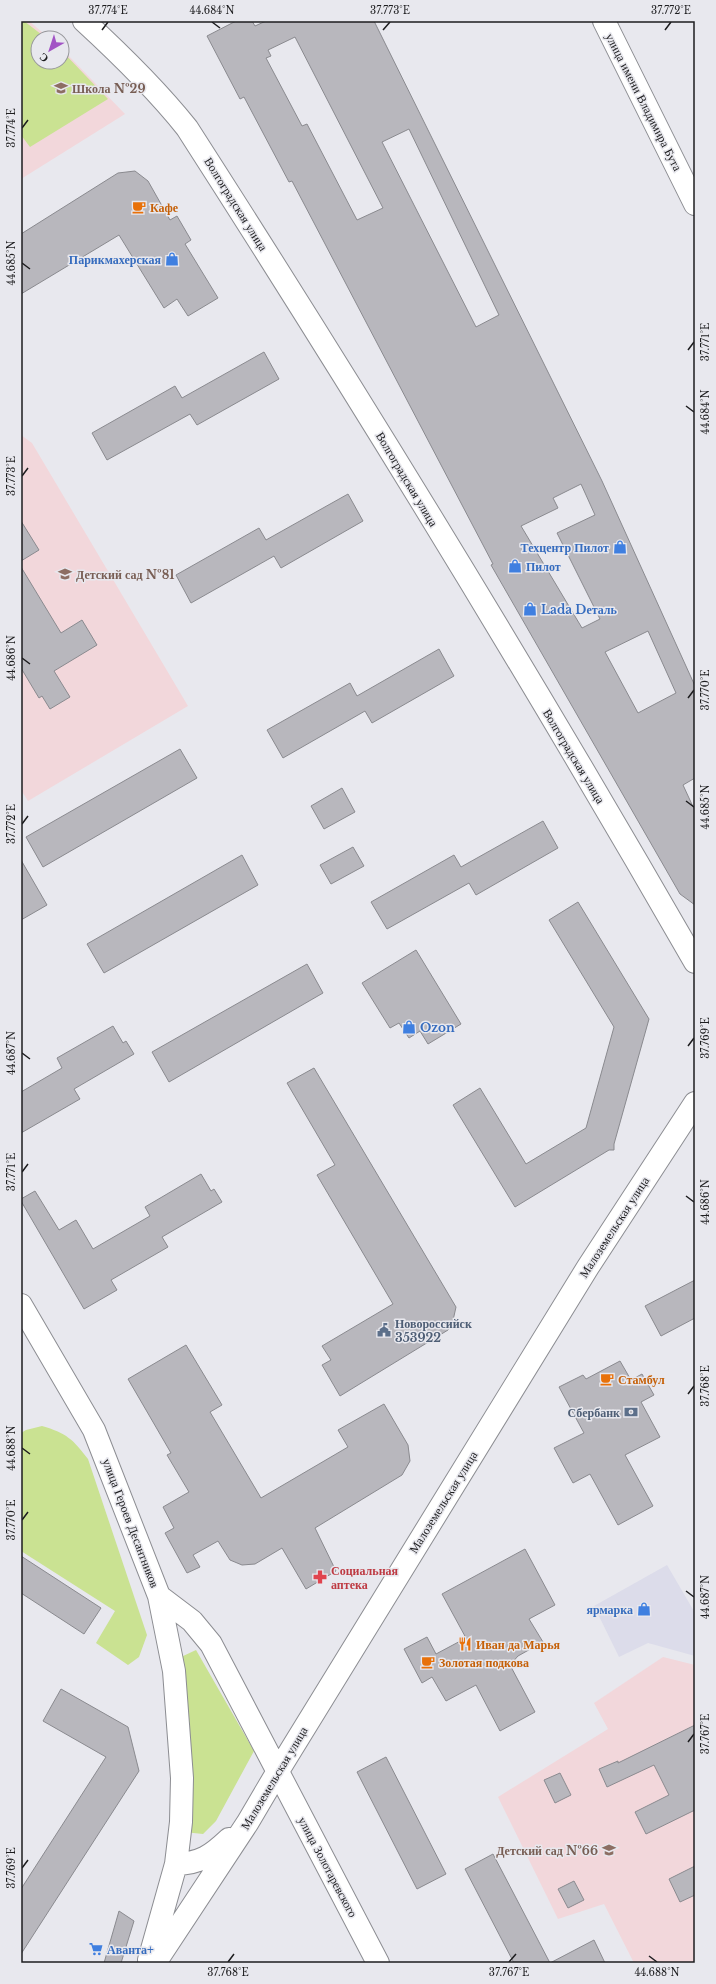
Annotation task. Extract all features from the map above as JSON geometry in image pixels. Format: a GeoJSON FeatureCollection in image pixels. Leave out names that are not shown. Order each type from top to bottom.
{"type":"FeatureCollection","features":[{"type":"Feature","properties":{"kind":"street","name":"Волгоградская улица"},"geometry":{"type":"LineString","coordinates":[[84,21],[139,72],[164,99],[187,128],[344,374],[619,830],[695,962]]}},
{"type":"Feature","properties":{"kind":"street","name":"улица имени Владимира Бута"},"geometry":{"type":"LineString","coordinates":[[604,21],[695,204]]}},
{"type":"Feature","properties":{"kind":"street","name":"Малоземельская улица"},"geometry":{"type":"LineString","coordinates":[[155,1963],[248,1822],[588,1267],[695,1103]]}},
{"type":"Feature","properties":{"kind":"street","name":"улица Героев Десантников"},"geometry":{"type":"LineString","coordinates":[[21,1305],[94,1430],[159,1596],[192,1621],[211,1644],[278,1771]]}},
{"type":"Feature","properties":{"kind":"street"},"geometry":{"type":"LineString","coordinates":[[148,1963],[176,1864],[182,1778],[180,1731],[174,1671],[159,1596]]}},
{"type":"Feature","properties":{"kind":"street","name":"улица Золотаревского"},"geometry":{"type":"LineString","coordinates":[[278,1771],[378,1963]]}},
{"type":"Feature","properties":{"kind":"street"},"geometry":{"type":"LineString","coordinates":[[176,1864],[193,1863],[213,1854],[248,1822]]}},
{"type":"Feature","properties":{"kind":"shaded area","name":"Школа №29"},"geometry":{"type":"Polygon","coordinates":[[[21,21],[29,21],[40,30],[30,30],[30,70],[70,70],[70,57],[125,114],[21,179],[21,21]]]}},
{"type":"Feature","properties":{"kind":"shaded area","name":"Детский сад №81"},"geometry":{"type":"Polygon","coordinates":[[[21,435],[32,443],[188,706],[28,801],[21,790],[21,435]]]}},
{"type":"Feature","properties":{"kind":"shaded area","name":"ярмарка"},"geometry":{"type":"Polygon","coordinates":[[[667,1565],[695,1613],[695,1656],[648,1643],[619,1657],[594,1606],[667,1565]]]}},
{"type":"Feature","properties":{"kind":"shaded area","name":"Детский сад №66"},"geometry":{"type":"Polygon","coordinates":[[[663,1657],[695,1665],[695,1963],[634,1963],[604,1904],[558,1919],[498,1797],[608,1729],[594,1703],[663,1657]]]}},
{"type":"Feature","properties":{"kind":"green space"},"geometry":{"type":"Polygon","coordinates":[[[21,21],[24,21],[36,30],[30,30],[30,70],[70,70],[70,59],[108,99],[30,147],[21,135],[21,21]]]}},
{"type":"Feature","properties":{"kind":"green space"},"geometry":{"type":"Polygon","coordinates":[[[42,1426],[63,1434],[78,1446],[88,1459],[147,1635],[139,1657],[128,1665],[96,1643],[115,1611],[21,1551],[21,1433],[26,1430],[42,1426]]]}},
{"type":"Feature","properties":{"kind":"green space"},"geometry":{"type":"Polygon","coordinates":[[[196,1650],[254,1751],[216,1821],[203,1834],[184,1832],[181,1657],[196,1650]]]}},
{"type":"Feature","properties":{"kind":"building"},"geometry":{"type":"Polygon","coordinates":[[[236,21],[252,21],[255,26],[266,21],[374,21],[602,481],[695,686],[695,778],[683,785],[695,811],[695,905],[680,894],[491,565],[493,564],[292,181],[289,182],[244,97],[240,99],[207,36],[236,21]],[[295,37],[268,50],[271,56],[266,58],[302,126],[307,124],[357,220],[383,208],[295,37]],[[409,129],[382,142],[476,327],[499,315],[409,129]],[[581,484],[553,498],[558,508],[521,526],[582,628],[600,619],[557,533],[595,515],[581,484]],[[648,631],[605,652],[638,713],[676,693],[648,631]]]}},
{"type":"Feature","properties":{"kind":"building"},"geometry":{"type":"Polygon","coordinates":[[[135,171],[148,181],[170,220],[177,216],[191,240],[185,244],[218,298],[188,316],[177,299],[164,308],[119,235],[21,294],[21,234],[118,173],[135,171]]]}},
{"type":"Feature","properties":{"kind":"building"},"geometry":{"type":"Polygon","coordinates":[[[264,352],[279,379],[197,425],[190,414],[107,460],[92,433],[175,386],[182,398],[264,352]]]}},
{"type":"Feature","properties":{"kind":"building"},"geometry":{"type":"Polygon","coordinates":[[[348,494],[363,521],[281,568],[274,556],[191,603],[176,575],[259,528],[266,540],[348,494]]]}},
{"type":"Feature","properties":{"kind":"building"},"geometry":{"type":"Polygon","coordinates":[[[21,521],[39,550],[21,561],[21,521]]]}},
{"type":"Feature","properties":{"kind":"building"},"geometry":{"type":"Polygon","coordinates":[[[21,567],[61,633],[82,620],[97,645],[54,671],[70,697],[50,709],[42,696],[39,698],[21,668],[21,567]]]}},
{"type":"Feature","properties":{"kind":"building"},"geometry":{"type":"Polygon","coordinates":[[[439,649],[454,676],[372,723],[365,711],[283,758],[267,730],[350,683],[357,696],[439,649]]]}},
{"type":"Feature","properties":{"kind":"building"},"geometry":{"type":"Polygon","coordinates":[[[180,749],[197,778],[43,867],[26,837],[180,749]]]}},
{"type":"Feature","properties":{"kind":"building"},"geometry":{"type":"Polygon","coordinates":[[[342,788],[355,812],[324,829],[311,806],[342,788]]]}},
{"type":"Feature","properties":{"kind":"building"},"geometry":{"type":"Polygon","coordinates":[[[543,821],[558,848],[476,895],[469,883],[387,929],[371,902],[454,855],[461,867],[543,821]]]}},
{"type":"Feature","properties":{"kind":"building"},"geometry":{"type":"Polygon","coordinates":[[[353,847],[364,866],[331,884],[320,865],[353,847]]]}},
{"type":"Feature","properties":{"kind":"building"},"geometry":{"type":"Polygon","coordinates":[[[242,855],[258,885],[104,973],[87,944],[242,855]]]}},
{"type":"Feature","properties":{"kind":"building"},"geometry":{"type":"Polygon","coordinates":[[[21,860],[47,905],[21,920],[21,860]]]}},
{"type":"Feature","properties":{"kind":"building"},"geometry":{"type":"Polygon","coordinates":[[[578,902],[649,1019],[614,1144],[614,1150],[609,1150],[515,1207],[453,1105],[480,1088],[526,1164],[586,1128],[614,1027],[549,920],[578,902]]]}},
{"type":"Feature","properties":{"kind":"building"},"geometry":{"type":"Polygon","coordinates":[[[416,950],[461,1024],[428,1044],[420,1031],[409,1038],[399,1023],[390,1028],[362,983],[416,950]]]}},
{"type":"Feature","properties":{"kind":"building"},"geometry":{"type":"Polygon","coordinates":[[[307,964],[323,993],[169,1082],[152,1052],[307,964]]]}},
{"type":"Feature","properties":{"kind":"building"},"geometry":{"type":"Polygon","coordinates":[[[113,1026],[123,1043],[126,1041],[134,1054],[74,1089],[80,1099],[21,1133],[21,1092],[62,1068],[57,1058],[113,1026]]]}},
{"type":"Feature","properties":{"kind":"building"},"geometry":{"type":"Polygon","coordinates":[[[314,1068],[456,1307],[452,1325],[448,1330],[340,1396],[322,1365],[331,1360],[322,1346],[393,1304],[317,1175],[335,1165],[287,1083],[314,1068]]]}},
{"type":"Feature","properties":{"kind":"building"},"geometry":{"type":"Polygon","coordinates":[[[201,1174],[211,1191],[214,1189],[222,1202],[162,1237],[168,1247],[111,1280],[117,1290],[84,1309],[21,1201],[21,1199],[35,1191],[59,1230],[76,1220],[93,1249],[150,1216],[145,1207],[201,1174]]]}},
{"type":"Feature","properties":{"kind":"building"},"geometry":{"type":"Polygon","coordinates":[[[695,1280],[695,1318],[661,1336],[645,1306],[695,1280]]]}},
{"type":"Feature","properties":{"kind":"building"},"geometry":{"type":"Polygon","coordinates":[[[186,1345],[222,1405],[210,1412],[261,1498],[348,1447],[338,1430],[384,1404],[408,1445],[410,1461],[402,1475],[315,1528],[336,1571],[306,1589],[282,1548],[255,1564],[242,1565],[230,1560],[218,1541],[193,1555],[200,1567],[187,1573],[165,1533],[174,1528],[163,1507],[189,1492],[167,1455],[171,1453],[128,1379],[186,1345]]]}},
{"type":"Feature","properties":{"kind":"building"},"geometry":{"type":"Polygon","coordinates":[[[620,1361],[631,1380],[642,1374],[654,1395],[641,1402],[660,1437],[625,1455],[653,1506],[618,1525],[590,1474],[573,1483],[554,1448],[584,1433],[559,1387],[583,1375],[586,1379],[620,1361]]]}},
{"type":"Feature","properties":{"kind":"building"},"geometry":{"type":"Polygon","coordinates":[[[525,1549],[555,1605],[529,1619],[543,1642],[518,1656],[510,1665],[535,1712],[500,1731],[476,1685],[446,1701],[432,1677],[422,1683],[404,1649],[427,1637],[436,1654],[466,1638],[442,1594],[525,1549]]]}},
{"type":"Feature","properties":{"kind":"building"},"geometry":{"type":"Polygon","coordinates":[[[21,1556],[101,1608],[84,1634],[21,1593],[21,1556]]]}},
{"type":"Feature","properties":{"kind":"building"},"geometry":{"type":"Polygon","coordinates":[[[61,1689],[128,1727],[139,1771],[21,1954],[21,1889],[106,1757],[43,1721],[61,1689]]]}},
{"type":"Feature","properties":{"kind":"building"},"geometry":{"type":"Polygon","coordinates":[[[695,1725],[695,1810],[646,1834],[635,1812],[669,1795],[654,1765],[607,1787],[599,1769],[618,1761],[618,1763],[695,1725]]]}},
{"type":"Feature","properties":{"kind":"building"},"geometry":{"type":"Polygon","coordinates":[[[386,1757],[446,1874],[417,1889],[357,1772],[386,1757]]]}},
{"type":"Feature","properties":{"kind":"building"},"geometry":{"type":"Polygon","coordinates":[[[560,1773],[571,1795],[555,1803],[544,1780],[560,1773]]]}},
{"type":"Feature","properties":{"kind":"building"},"geometry":{"type":"Polygon","coordinates":[[[493,1854],[550,1963],[514,1963],[465,1869],[493,1854]]]}},
{"type":"Feature","properties":{"kind":"building"},"geometry":{"type":"Polygon","coordinates":[[[695,1866],[695,1895],[680,1902],[669,1879],[695,1866]]]}},
{"type":"Feature","properties":{"kind":"building"},"geometry":{"type":"Polygon","coordinates":[[[574,1881],[584,1900],[568,1908],[558,1889],[574,1881]]]}},
{"type":"Feature","properties":{"kind":"building"},"geometry":{"type":"Polygon","coordinates":[[[119,1911],[134,1921],[121,1963],[104,1963],[119,1911]]]}},
{"type":"Feature","properties":{"kind":"building"},"geometry":{"type":"Polygon","coordinates":[[[594,1940],[605,1963],[550,1963],[594,1940]]]}},
{"type":"Feature","properties":{"kind":"place","name":"Школа №29"},"geometry":{"type":"Point","coordinates":[61,88]}},
{"type":"Feature","properties":{"kind":"place","name":"Кафе"},"geometry":{"type":"Point","coordinates":[139,207]}},
{"type":"Feature","properties":{"kind":"place","name":"Парикмахерская"},"geometry":{"type":"Point","coordinates":[172,259]}},
{"type":"Feature","properties":{"kind":"place","name":"Техцентр Пилот"},"geometry":{"type":"Point","coordinates":[620,547]}},
{"type":"Feature","properties":{"kind":"place","name":"Пилот"},"geometry":{"type":"Point","coordinates":[515,566]}},
{"type":"Feature","properties":{"kind":"place","name":"Детский сад №81"},"geometry":{"type":"Point","coordinates":[65,574]}},
{"type":"Feature","properties":{"kind":"place","name":"Lada Dеталь"},"geometry":{"type":"Point","coordinates":[530,609]}},
{"type":"Feature","properties":{"kind":"place","name":"Ozon"},"geometry":{"type":"Point","coordinates":[409,1027]}},
{"type":"Feature","properties":{"kind":"place","name":"Новороссийск 353922"},"geometry":{"type":"Point","coordinates":[384,1330]}},
{"type":"Feature","properties":{"kind":"place","name":"Стамбул"},"geometry":{"type":"Point","coordinates":[607,1379]}},
{"type":"Feature","properties":{"kind":"place","name":"Сбербанк"},"geometry":{"type":"Point","coordinates":[631,1412]}},
{"type":"Feature","properties":{"kind":"place","name":"Социальная аптека"},"geometry":{"type":"Point","coordinates":[320,1577]}},
{"type":"Feature","properties":{"kind":"place","name":"ярмарка"},"geometry":{"type":"Point","coordinates":[644,1609]}},
{"type":"Feature","properties":{"kind":"place","name":"Иван да Марья"},"geometry":{"type":"Point","coordinates":[465,1644]}},
{"type":"Feature","properties":{"kind":"place","name":"Золотая подкова"},"geometry":{"type":"Point","coordinates":[428,1662]}},
{"type":"Feature","properties":{"kind":"place","name":"Детский сад №66"},"geometry":{"type":"Point","coordinates":[609,1850]}},
{"type":"Feature","properties":{"kind":"place","name":"Аванта+"},"geometry":{"type":"Point","coordinates":[96,1949]}}]}
